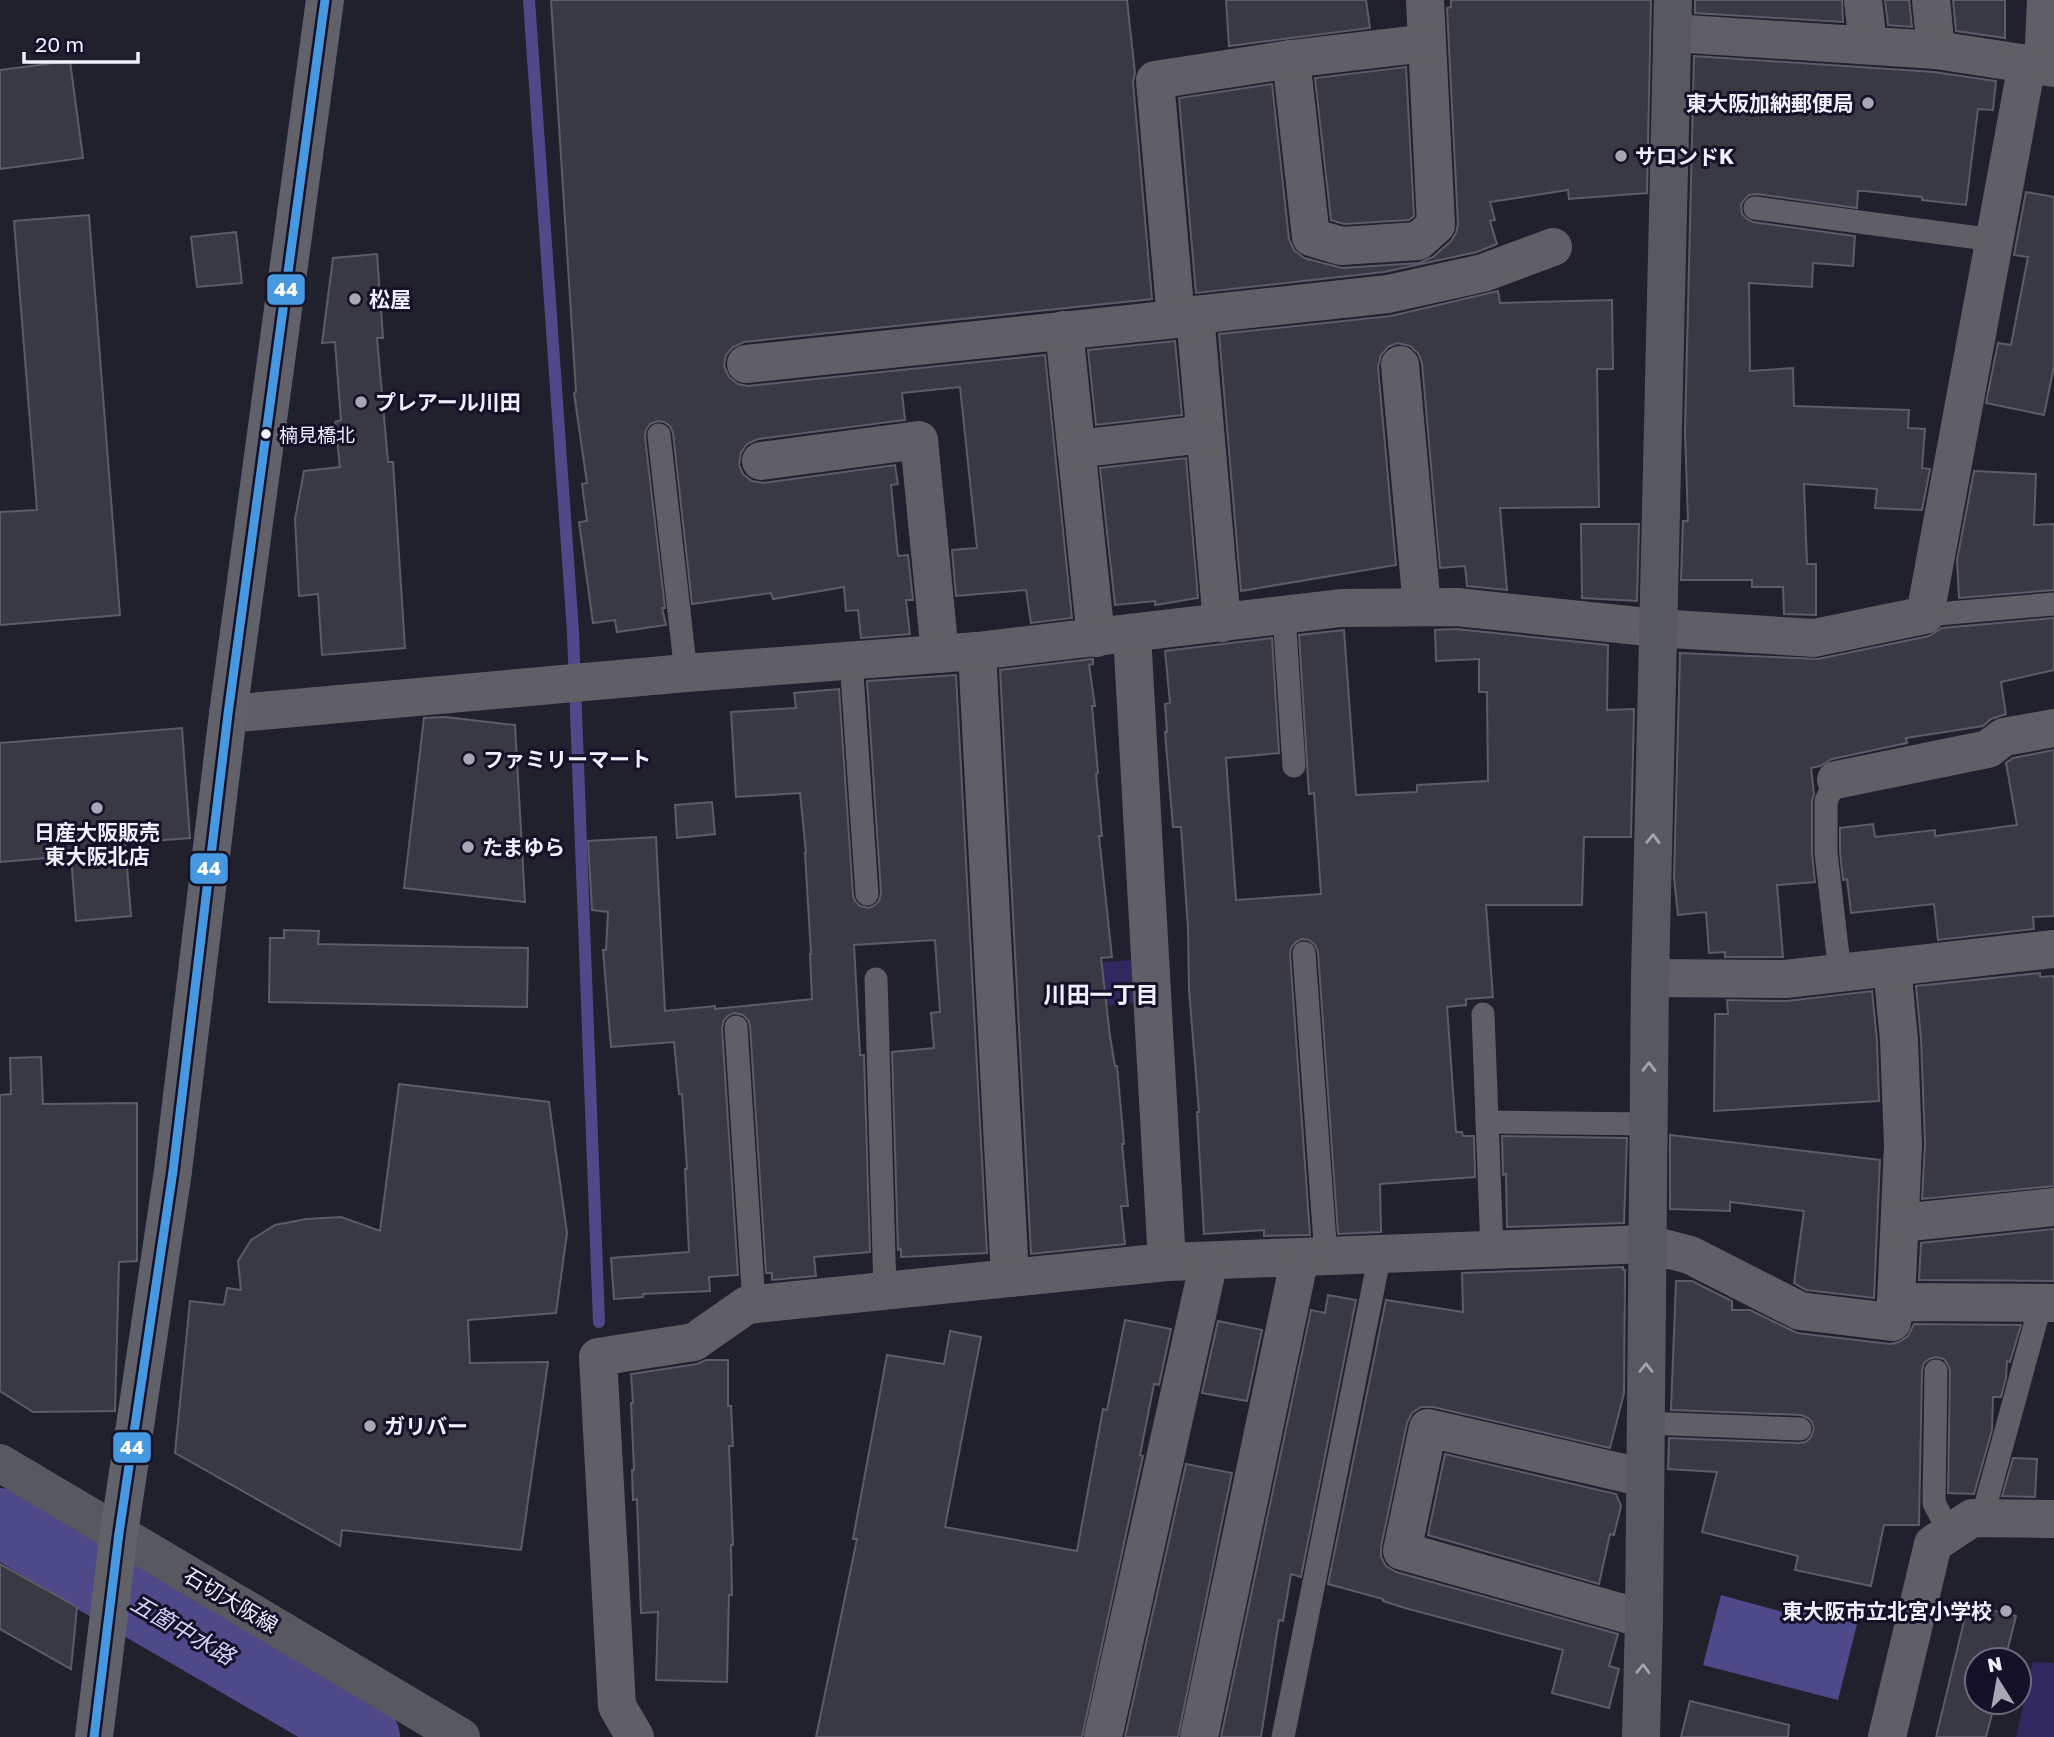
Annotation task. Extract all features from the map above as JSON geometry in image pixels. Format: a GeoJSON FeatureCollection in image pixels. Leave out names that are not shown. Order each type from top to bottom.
{"type":"FeatureCollection","features":[{"type":"Feature","properties":{"kind":"main road"},"geometry":{"type":"LineString","coordinates":[[94,1737],[119,1533],[173,1171],[228,715],[325,0]]}},
{"type":"Feature","properties":{"kind":"street"},"geometry":{"type":"LineString","coordinates":[[1291,59],[1311,237],[1341,246],[1418,241],[1436,225],[1425,0]]}},
{"type":"Feature","properties":{"kind":"street"},"geometry":{"type":"LineString","coordinates":[[1863,0],[1868,45]]}},
{"type":"Feature","properties":{"kind":"street"},"geometry":{"type":"LineString","coordinates":[[1931,0],[1936,50]]}},
{"type":"Feature","properties":{"kind":"street"},"geometry":{"type":"LineString","coordinates":[[228,715],[686,673],[958,653],[1341,608],[1457,607],[1657,628],[1814,638],[1925,615],[1994,240],[2042,66],[2046,0]]}},
{"type":"Feature","properties":{"kind":"street"},"geometry":{"type":"LineString","coordinates":[[1641,1737],[1650,978],[1673,16],[1868,45],[1936,50],[2042,66]]}},
{"type":"Feature","properties":{"kind":"street"},"geometry":{"type":"LineString","coordinates":[[1222,623],[1205,434],[1185,317],[1155,80],[1291,59],[1427,43]]}},
{"type":"Feature","properties":{"kind":"street"},"geometry":{"type":"LineString","coordinates":[[746,364],[1388,294],[1483,272],[1553,247]]}},
{"type":"Feature","properties":{"kind":"street"},"geometry":{"type":"LineString","coordinates":[[1064,330],[1076,449],[1114,636],[1167,1262]]}},
{"type":"Feature","properties":{"kind":"street"},"geometry":{"type":"LineString","coordinates":[[1400,365],[1422,607]]}},
{"type":"Feature","properties":{"kind":"street"},"geometry":{"type":"LineString","coordinates":[[1076,449],[1205,434]]}},
{"type":"Feature","properties":{"kind":"street"},"geometry":{"type":"LineString","coordinates":[[761,461],[919,440],[958,653],[1010,1278]]}},
{"type":"Feature","properties":{"kind":"street"},"geometry":{"type":"LineString","coordinates":[[1836,780],[1988,749],[2004,737],[2054,728]]}},
{"type":"Feature","properties":{"kind":"street"},"geometry":{"type":"LineString","coordinates":[[1650,978],[1785,979],[2054,949]]}},
{"type":"Feature","properties":{"kind":"street"},"geometry":{"type":"LineString","coordinates":[[635,1737],[617,1706],[598,1357],[694,1342],[747,1305],[754,1304],[1167,1262],[1647,1244],[1690,1255],[1800,1311],[1892,1322],[1896,1303],[1903,1145],[1899,1040],[1892,967]]}},
{"type":"Feature","properties":{"kind":"street"},"geometry":{"type":"LineString","coordinates":[[1900,1223],[2054,1208]]}},
{"type":"Feature","properties":{"kind":"street"},"geometry":{"type":"LineString","coordinates":[[1199,1737],[1313,1257]]}},
{"type":"Feature","properties":{"kind":"street"},"geometry":{"type":"LineString","coordinates":[[1103,1737],[1209,1261]]}},
{"type":"Feature","properties":{"kind":"street"},"geometry":{"type":"LineString","coordinates":[[1896,1303],[2048,1303]]}},
{"type":"Feature","properties":{"kind":"street"},"geometry":{"type":"LineString","coordinates":[[1644,1619],[1402,1550],[1428,1427],[1645,1478]]}},
{"type":"Feature","properties":{"kind":"street","name":"石切大阪線"},"geometry":{"type":"LineString","coordinates":[[0,1462],[461,1737]]}},
{"type":"Feature","properties":{"kind":"street"},"geometry":{"type":"LineString","coordinates":[[1887,1737],[1933,1544],[1966,1525],[2054,1519]]}},
{"type":"Feature","properties":{"kind":"lane"},"geometry":{"type":"LineString","coordinates":[[1755,208],[1994,240]]}},
{"type":"Feature","properties":{"kind":"lane"},"geometry":{"type":"LineString","coordinates":[[659,435],[686,673]]}},
{"type":"Feature","properties":{"kind":"lane"},"geometry":{"type":"LineString","coordinates":[[1925,615],[2054,604]]}},
{"type":"Feature","properties":{"kind":"lane"},"geometry":{"type":"LineString","coordinates":[[1284,615],[1294,766]]}},
{"type":"Feature","properties":{"kind":"lane"},"geometry":{"type":"LineString","coordinates":[[851,660],[867,894]]}},
{"type":"Feature","properties":{"kind":"lane"},"geometry":{"type":"LineString","coordinates":[[1836,780],[1826,801],[1826,853],[1840,973]]}},
{"type":"Feature","properties":{"kind":"lane"},"geometry":{"type":"LineString","coordinates":[[1304,953],[1313,1257]]}},
{"type":"Feature","properties":{"kind":"lane"},"geometry":{"type":"LineString","coordinates":[[876,979],[885,1291]]}},
{"type":"Feature","properties":{"kind":"lane"},"geometry":{"type":"LineString","coordinates":[[1483,1014],[1492,1250]]}},
{"type":"Feature","properties":{"kind":"lane"},"geometry":{"type":"LineString","coordinates":[[736,1027],[754,1304]]}},
{"type":"Feature","properties":{"kind":"lane"},"geometry":{"type":"LineString","coordinates":[[1487,1122],[1648,1125]]}},
{"type":"Feature","properties":{"kind":"lane"},"geometry":{"type":"LineString","coordinates":[[1283,1737],[1380,1254]]}},
{"type":"Feature","properties":{"kind":"lane"},"geometry":{"type":"LineString","coordinates":[[1936,1371],[1934,1503],[1966,1525],[2048,1303]]}},
{"type":"Feature","properties":{"kind":"lane"},"geometry":{"type":"LineString","coordinates":[[1645,1423],[1800,1429]]}},
{"type":"Feature","properties":{"kind":"shaded area"},"geometry":{"type":"Polygon","coordinates":[[[1131,960],[1134,1003],[1060,1009],[1057,966],[1131,960]]]}},
{"type":"Feature","properties":{"kind":"shaded area"},"geometry":{"type":"Polygon","coordinates":[[[1721,1595],[1790,1614],[1792,1608],[1857,1624],[1838,1700],[1703,1665],[1721,1595]]]}},
{"type":"Feature","properties":{"kind":"shaded area"},"geometry":{"type":"Polygon","coordinates":[[[2033,1662],[2054,1663],[2054,1737],[2016,1737],[2021,1716],[2033,1716],[2033,1662]]]}},
{"type":"Feature","properties":{"kind":"building"},"geometry":{"type":"Polygon","coordinates":[[[551,0],[1127,0],[1152,299],[744,342],[733,347],[726,355],[724,366],[729,377],[738,384],[748,386],[1045,355],[1072,618],[1031,623],[1026,590],[956,596],[952,550],[977,548],[960,387],[902,393],[905,420],[758,439],[747,444],[741,453],[739,465],[743,474],[752,481],[763,483],[895,465],[898,484],[891,485],[898,556],[908,555],[913,600],[906,600],[910,634],[861,638],[858,610],[846,611],[844,587],[773,599],[771,593],[692,604],[673,433],[670,426],[658,421],[650,424],[645,437],[666,625],[617,632],[615,620],[593,623],[579,522],[587,521],[582,484],[587,483],[574,393],[551,0]]]}},
{"type":"Feature","properties":{"kind":"building"},"geometry":{"type":"Polygon","coordinates":[[[1226,0],[1366,0],[1370,28],[1229,46],[1226,0]]]}},
{"type":"Feature","properties":{"kind":"building"},"geometry":{"type":"Polygon","coordinates":[[[1451,0],[1651,0],[1647,193],[1569,199],[1568,190],[1490,202],[1495,220],[1490,221],[1497,244],[1477,252],[1384,272],[1196,293],[1179,98],[1272,84],[1289,239],[1294,250],[1304,258],[1342,268],[1419,263],[1433,257],[1451,241],[1458,224],[1447,8],[1451,7],[1451,0]]]}},
{"type":"Feature","properties":{"kind":"building"},"geometry":{"type":"Polygon","coordinates":[[[1695,0],[1842,0],[1843,22],[1695,13],[1695,0]]]}},
{"type":"Feature","properties":{"kind":"building"},"geometry":{"type":"Polygon","coordinates":[[[1885,0],[1909,0],[1912,27],[1888,25],[1885,0]]]}},
{"type":"Feature","properties":{"kind":"building"},"geometry":{"type":"Polygon","coordinates":[[[1953,0],[2005,0],[2005,38],[1956,31],[1953,0]]]}},
{"type":"Feature","properties":{"kind":"building"},"geometry":{"type":"Polygon","coordinates":[[[1694,56],[1934,72],[1996,81],[1993,110],[1978,109],[1966,205],[1922,200],[1922,197],[1858,191],[1857,208],[1757,194],[1749,195],[1741,205],[1742,214],[1753,222],[1855,236],[1853,266],[1813,263],[1812,287],[1749,283],[1750,371],[1793,368],[1794,406],[1909,410],[1908,428],[1925,429],[1922,468],[1930,469],[1922,510],[1875,508],[1877,489],[1804,484],[1807,564],[1816,564],[1816,615],[1784,614],[1783,587],[1752,587],[1752,580],[1681,580],[1683,521],[1688,521],[1685,431],[1694,56]]]}},
{"type":"Feature","properties":{"kind":"building"},"geometry":{"type":"Polygon","coordinates":[[[70,61],[83,158],[0,169],[0,70],[70,61]]]}},
{"type":"Feature","properties":{"kind":"building"},"geometry":{"type":"Polygon","coordinates":[[[1406,67],[1414,216],[1409,220],[1344,224],[1331,220],[1315,78],[1406,67]]]}},
{"type":"Feature","properties":{"kind":"building"},"geometry":{"type":"Polygon","coordinates":[[[2026,192],[2054,197],[2054,366],[2044,415],[1986,403],[1998,343],[2011,345],[2028,257],[2014,255],[2026,192]]]}},
{"type":"Feature","properties":{"kind":"building"},"geometry":{"type":"Polygon","coordinates":[[[89,215],[120,615],[0,625],[0,512],[37,510],[14,221],[89,215]]]}},
{"type":"Feature","properties":{"kind":"building"},"geometry":{"type":"Polygon","coordinates":[[[236,232],[242,283],[197,287],[191,237],[236,232]]]}},
{"type":"Feature","properties":{"kind":"building"},"geometry":{"type":"Polygon","coordinates":[[[377,254],[383,338],[377,338],[388,462],[393,462],[405,648],[322,655],[318,594],[299,596],[295,519],[304,471],[340,467],[335,422],[341,420],[335,342],[322,343],[333,258],[377,254]]]}},
{"type":"Feature","properties":{"kind":"building"},"geometry":{"type":"Polygon","coordinates":[[[1498,291],[1500,303],[1612,300],[1613,369],[1597,369],[1599,507],[1500,508],[1507,590],[1467,586],[1465,566],[1440,568],[1422,363],[1418,353],[1410,346],[1397,343],[1388,347],[1381,355],[1378,367],[1396,565],[1241,591],[1219,334],[1391,316],[1498,291]]]}},
{"type":"Feature","properties":{"kind":"building"},"geometry":{"type":"Polygon","coordinates":[[[1175,341],[1182,415],[1096,425],[1088,350],[1175,341]]]}},
{"type":"Feature","properties":{"kind":"building"},"geometry":{"type":"Polygon","coordinates":[[[1186,458],[1198,598],[1155,605],[1155,601],[1115,605],[1100,468],[1186,458]]]}},
{"type":"Feature","properties":{"kind":"building"},"geometry":{"type":"Polygon","coordinates":[[[1974,471],[2036,474],[2034,525],[2054,524],[2054,590],[1959,598],[1957,560],[1974,471]]]}},
{"type":"Feature","properties":{"kind":"building"},"geometry":{"type":"Polygon","coordinates":[[[1581,524],[1639,524],[1637,601],[1582,598],[1581,524]]]}},
{"type":"Feature","properties":{"kind":"building"},"geometry":{"type":"Polygon","coordinates":[[[2054,618],[2054,670],[2001,682],[2006,714],[1991,719],[1983,726],[1906,738],[1907,743],[1832,759],[1811,768],[1815,882],[1777,885],[1783,957],[1725,957],[1725,952],[1709,953],[1706,912],[1678,915],[1674,878],[1680,653],[1818,659],[1929,636],[1942,628],[2054,618]]]}},
{"type":"Feature","properties":{"kind":"building"},"geometry":{"type":"Polygon","coordinates":[[[1456,629],[1608,645],[1607,710],[1634,709],[1631,837],[1584,837],[1582,905],[1486,905],[1493,997],[1466,999],[1466,1005],[1447,1007],[1456,1132],[1462,1132],[1463,1136],[1474,1136],[1475,1177],[1380,1184],[1381,1232],[1338,1234],[1318,952],[1309,940],[1296,942],[1290,954],[1310,1235],[1264,1236],[1264,1230],[1204,1234],[1181,827],[1173,827],[1165,732],[1165,704],[1170,703],[1165,651],[1272,638],[1279,753],[1226,758],[1236,900],[1321,894],[1314,793],[1309,794],[1299,635],[1344,630],[1356,795],[1417,792],[1417,785],[1488,781],[1487,692],[1479,692],[1479,659],[1436,661],[1435,630],[1456,629]]]}},
{"type":"Feature","properties":{"kind":"building"},"geometry":{"type":"Polygon","coordinates":[[[1093,659],[1093,664],[1089,665],[1095,706],[1092,706],[1102,836],[1099,836],[1112,957],[1101,958],[1110,1036],[1117,1066],[1124,1144],[1128,1206],[1121,1206],[1125,1244],[1031,1254],[1000,670],[1093,659]]]}},
{"type":"Feature","properties":{"kind":"building"},"geometry":{"type":"Polygon","coordinates":[[[956,675],[987,1253],[901,1257],[901,1249],[898,1250],[892,1052],[934,1048],[931,1013],[940,1012],[935,940],[854,945],[860,1055],[864,1055],[870,1252],[814,1257],[816,1276],[772,1280],[772,1273],[766,1273],[750,1026],[743,1015],[734,1013],[724,1020],[722,1028],[738,1275],[709,1277],[710,1291],[643,1294],[643,1297],[614,1299],[611,1258],[689,1252],[687,1169],[682,1094],[679,1094],[674,1042],[611,1047],[603,950],[606,950],[608,912],[592,910],[588,841],[656,837],[665,1011],[812,999],[806,853],[800,793],[736,797],[731,712],[796,708],[794,693],[839,689],[853,895],[860,906],[869,908],[879,901],[881,893],[867,681],[956,675]]]}},
{"type":"Feature","properties":{"kind":"building"},"geometry":{"type":"Polygon","coordinates":[[[445,717],[515,725],[525,902],[404,888],[424,718],[445,717]]]}},
{"type":"Feature","properties":{"kind":"building"},"geometry":{"type":"Polygon","coordinates":[[[182,728],[190,838],[125,843],[131,916],[76,921],[71,856],[0,862],[0,743],[182,728]]]}},
{"type":"Feature","properties":{"kind":"building"},"geometry":{"type":"Polygon","coordinates":[[[2054,750],[2054,916],[2033,917],[2034,929],[1938,940],[1934,904],[1851,913],[1847,879],[1843,880],[1840,828],[1873,824],[1875,837],[1935,830],[1935,836],[2017,825],[2006,763],[2013,758],[2054,750]]]}},
{"type":"Feature","properties":{"kind":"building"},"geometry":{"type":"Polygon","coordinates":[[[712,802],[715,834],[677,838],[675,805],[712,802]]]}},
{"type":"Feature","properties":{"kind":"building"},"geometry":{"type":"Polygon","coordinates":[[[284,930],[319,931],[318,944],[528,948],[527,1007],[269,1002],[270,938],[284,938],[284,930]]]}},
{"type":"Feature","properties":{"kind":"building"},"geometry":{"type":"Polygon","coordinates":[[[2040,973],[2040,977],[2054,976],[2054,1186],[1922,1199],[1925,1144],[1916,986],[2040,973]]]}},
{"type":"Feature","properties":{"kind":"building"},"geometry":{"type":"Polygon","coordinates":[[[1872,991],[1879,1101],[1714,1111],[1715,1014],[1728,1014],[1727,1000],[1787,1001],[1872,991]]]}},
{"type":"Feature","properties":{"kind":"building"},"geometry":{"type":"Polygon","coordinates":[[[41,1057],[43,1104],[137,1103],[137,1261],[119,1262],[115,1411],[33,1412],[0,1391],[0,1095],[11,1094],[10,1058],[41,1057]]]}},
{"type":"Feature","properties":{"kind":"building"},"geometry":{"type":"Polygon","coordinates":[[[399,1084],[549,1102],[567,1233],[556,1313],[468,1320],[470,1363],[548,1362],[521,1550],[342,1530],[340,1546],[175,1453],[190,1301],[224,1305],[227,1288],[241,1290],[238,1261],[251,1240],[275,1225],[306,1219],[341,1217],[380,1231],[399,1084]]]}},
{"type":"Feature","properties":{"kind":"building"},"geometry":{"type":"Polygon","coordinates":[[[1670,1135],[1880,1160],[1874,1298],[1806,1290],[1794,1283],[1804,1211],[1730,1202],[1730,1211],[1670,1209],[1670,1135]]]}},
{"type":"Feature","properties":{"kind":"building"},"geometry":{"type":"Polygon","coordinates":[[[1502,1136],[1627,1138],[1624,1223],[1507,1227],[1502,1136]]]}},
{"type":"Feature","properties":{"kind":"building"},"geometry":{"type":"Polygon","coordinates":[[[2054,1229],[2054,1281],[1919,1280],[1921,1243],[2054,1229]]]}},
{"type":"Feature","properties":{"kind":"building"},"geometry":{"type":"Polygon","coordinates":[[[1623,1267],[1624,1393],[1610,1448],[1433,1407],[1421,1407],[1412,1413],[1407,1423],[1381,1547],[1381,1557],[1386,1566],[1396,1572],[1618,1634],[1609,1666],[1619,1669],[1609,1708],[1552,1693],[1563,1650],[1405,1608],[1328,1584],[1386,1300],[1463,1312],[1462,1273],[1623,1267]]]}},
{"type":"Feature","properties":{"kind":"building"},"geometry":{"type":"Polygon","coordinates":[[[1676,1281],[1692,1281],[1732,1301],[1732,1310],[1750,1310],[1797,1333],[1890,1344],[1908,1336],[1914,1324],[2021,1325],[2010,1362],[2007,1361],[2001,1397],[1993,1397],[1992,1430],[1974,1494],[1948,1493],[1950,1371],[1944,1359],[1936,1357],[1924,1363],[1922,1371],[1919,1525],[1884,1525],[1871,1586],[1795,1570],[1798,1556],[1702,1532],[1717,1472],[1668,1469],[1669,1438],[1799,1443],[1806,1442],[1814,1429],[1812,1422],[1801,1415],[1671,1410],[1676,1281]]]}},
{"type":"Feature","properties":{"kind":"building"},"geometry":{"type":"Polygon","coordinates":[[[1328,1295],[1356,1300],[1301,1577],[1291,1574],[1283,1621],[1279,1620],[1261,1737],[1221,1737],[1311,1310],[1325,1313],[1328,1295]]]}},
{"type":"Feature","properties":{"kind":"building"},"geometry":{"type":"Polygon","coordinates":[[[1125,1320],[1171,1329],[1159,1385],[1154,1384],[1140,1455],[1143,1456],[1082,1737],[816,1737],[857,1539],[853,1539],[887,1355],[944,1364],[950,1331],[981,1337],[945,1527],[1077,1551],[1103,1409],[1107,1410],[1125,1320]]]}},
{"type":"Feature","properties":{"kind":"building"},"geometry":{"type":"Polygon","coordinates":[[[1218,1321],[1262,1330],[1247,1401],[1202,1393],[1218,1321]]]}},
{"type":"Feature","properties":{"kind":"building"},"geometry":{"type":"Polygon","coordinates":[[[706,1360],[728,1360],[728,1406],[731,1406],[733,1446],[729,1446],[733,1545],[727,1682],[656,1680],[658,1612],[641,1613],[637,1499],[633,1500],[631,1374],[697,1364],[706,1360]]]}},
{"type":"Feature","properties":{"kind":"building"},"geometry":{"type":"Polygon","coordinates":[[[1445,1454],[1616,1494],[1621,1506],[1614,1535],[1610,1534],[1599,1584],[1428,1535],[1445,1454]]]}},
{"type":"Feature","properties":{"kind":"building"},"geometry":{"type":"Polygon","coordinates":[[[2013,1458],[2037,1459],[2035,1497],[2002,1496],[2013,1458]]]}},
{"type":"Feature","properties":{"kind":"building"},"geometry":{"type":"Polygon","coordinates":[[[1186,1464],[1232,1473],[1178,1737],[1125,1737],[1186,1464]]]}},
{"type":"Feature","properties":{"kind":"building"},"geometry":{"type":"Polygon","coordinates":[[[0,1564],[77,1607],[71,1669],[0,1629],[0,1564]]]}},
{"type":"Feature","properties":{"kind":"building"},"geometry":{"type":"Polygon","coordinates":[[[1968,1605],[2016,1616],[2008,1646],[1963,1646],[1963,1716],[1991,1716],[1986,1737],[1936,1737],[1968,1605]]]}},
{"type":"Feature","properties":{"kind":"building"},"geometry":{"type":"Polygon","coordinates":[[[1690,1701],[1789,1725],[1788,1737],[1681,1737],[1690,1701]]]}},
{"type":"Feature","properties":{"kind":"waterway"},"geometry":{"type":"LineString","coordinates":[[529,0],[573,632],[599,1322]]}},
{"type":"Feature","properties":{"kind":"waterway","name":"五箇中水路"},"geometry":{"type":"LineString","coordinates":[[0,1522],[366,1737]]}},
{"type":"Feature","properties":{"kind":"transit line","name":"44"},"geometry":{"type":"LineString","coordinates":[[94,1737],[119,1533],[173,1171],[228,714],[325,0]]}},
{"type":"Feature","properties":{"kind":"place","name":"東大阪加納郵便局"},"geometry":{"type":"Point","coordinates":[1868,103]}},
{"type":"Feature","properties":{"kind":"place","name":"サロンドK"},"geometry":{"type":"Point","coordinates":[1621,156]}},
{"type":"Feature","properties":{"kind":"place","name":"松屋"},"geometry":{"type":"Point","coordinates":[355,299]}},
{"type":"Feature","properties":{"kind":"place","name":"プレアール川田"},"geometry":{"type":"Point","coordinates":[361,402]}},
{"type":"Feature","properties":{"kind":"place","name":"楠見橋北"},"geometry":{"type":"Point","coordinates":[266,434]}},
{"type":"Feature","properties":{"kind":"place","name":"ファミリーマート"},"geometry":{"type":"Point","coordinates":[469,759]}},
{"type":"Feature","properties":{"kind":"place","name":"日産大阪販売 東大阪北店"},"geometry":{"type":"Point","coordinates":[97,808]}},
{"type":"Feature","properties":{"kind":"place","name":"たまゆら"},"geometry":{"type":"Point","coordinates":[468,847]}},
{"type":"Feature","properties":{"kind":"place","name":"ガリバー"},"geometry":{"type":"Point","coordinates":[370,1426]}},
{"type":"Feature","properties":{"kind":"place","name":"東大阪市立北宮小学校"},"geometry":{"type":"Point","coordinates":[2006,1611]}},
{"type":"Feature","properties":{"kind":"district","name":"川田一丁目"},"geometry":{"type":"Point","coordinates":[1101,994]}}]}
